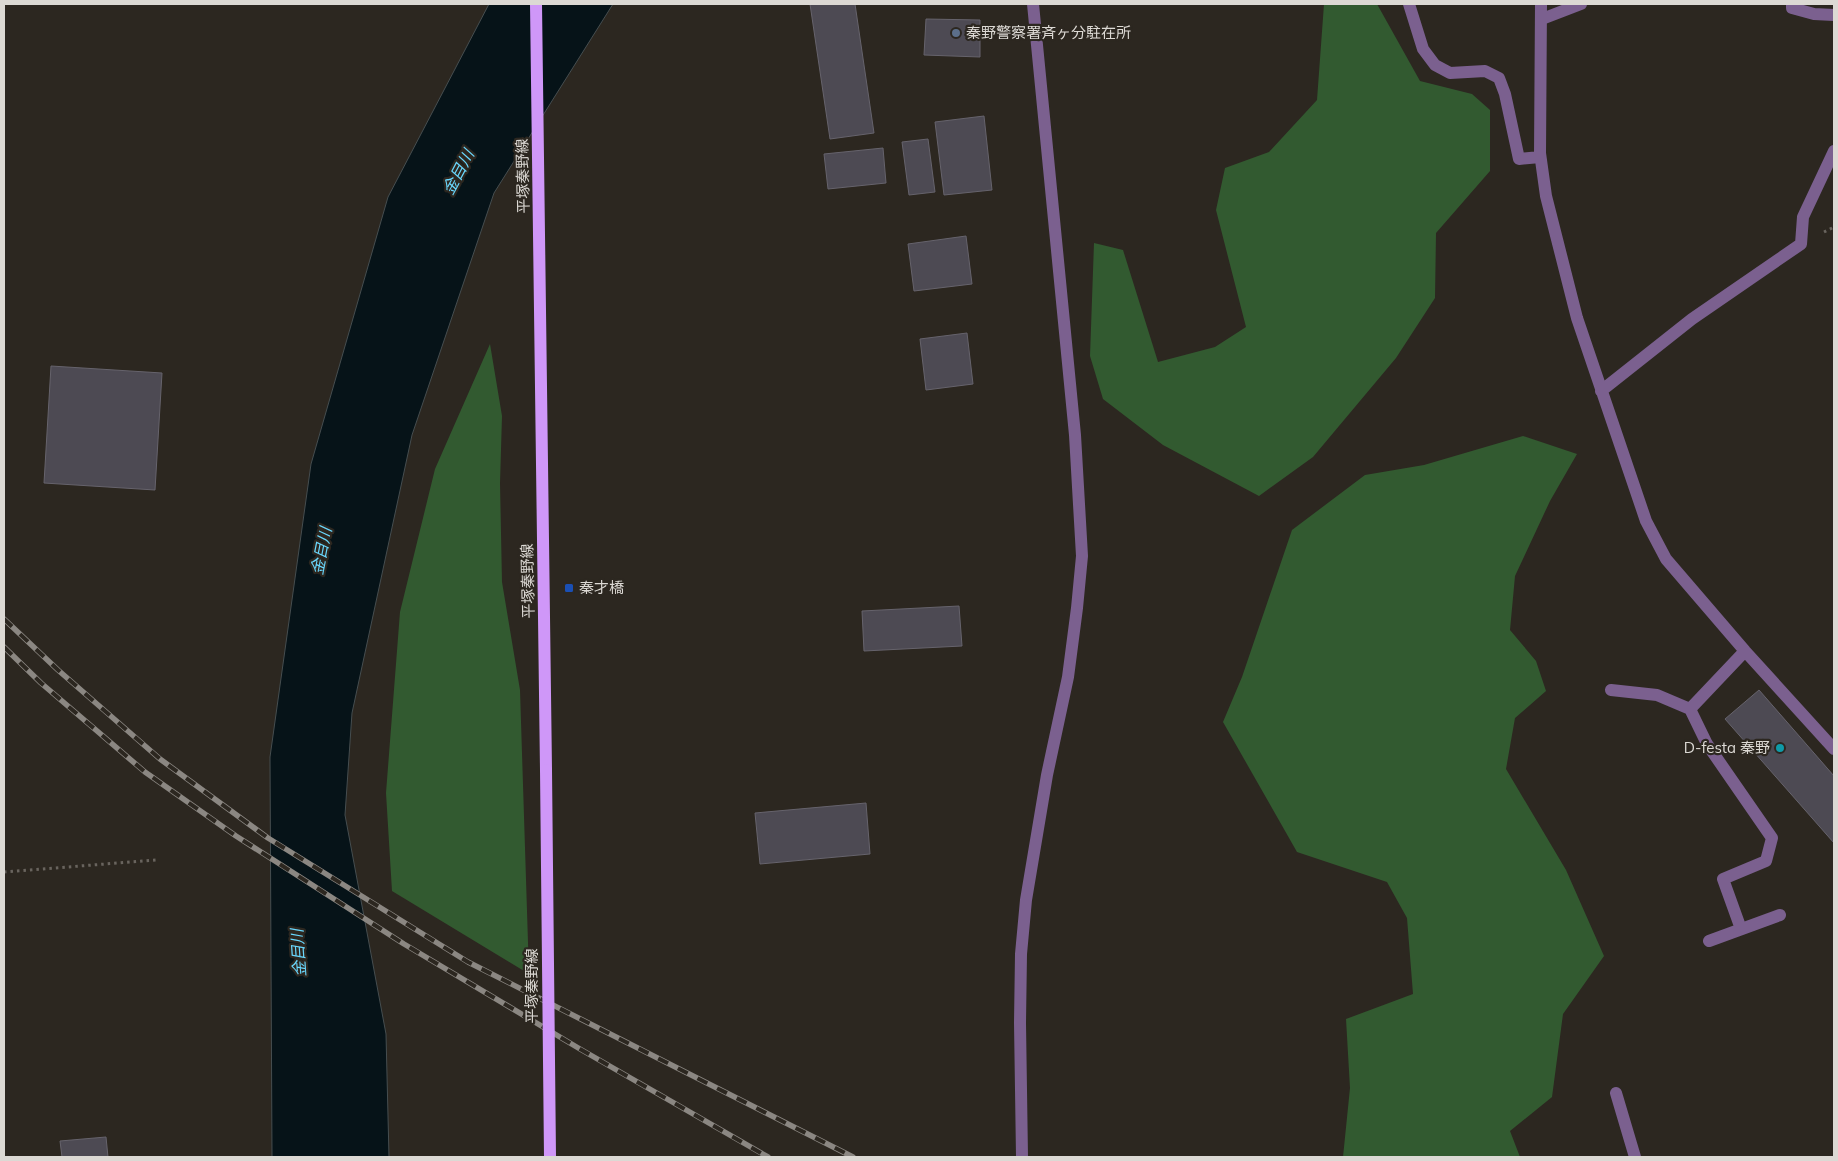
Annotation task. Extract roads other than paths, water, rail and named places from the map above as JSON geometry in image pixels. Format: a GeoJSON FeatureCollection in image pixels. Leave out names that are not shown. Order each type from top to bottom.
{"type":"FeatureCollection","features":[{"type":"Feature","properties":{"kind":"main road","name":"平塚秦野線"},"geometry":{"type":"LineString","coordinates":[[536,4],[550,1157]]}},
{"type":"Feature","properties":{"kind":"street"},"geometry":{"type":"LineString","coordinates":[[1022,1157],[1021,954],[1026,900],[1047,774],[1068,677],[1082,556],[1075,435],[1033,4]]}},
{"type":"Feature","properties":{"kind":"street"},"geometry":{"type":"LineString","coordinates":[[1409,4],[1423,49],[1435,65],[1450,73],[1485,71],[1499,78],[1505,94],[1519,159],[1540,157]]}},
{"type":"Feature","properties":{"kind":"street"},"geometry":{"type":"LineString","coordinates":[[1541,4],[1540,157],[1546,196],[1558,250],[1577,318],[1646,521],[1666,559],[1745,652],[1834,749]]}},
{"type":"Feature","properties":{"kind":"street"},"geometry":{"type":"LineString","coordinates":[[1542,19],[1581,4]]}},
{"type":"Feature","properties":{"kind":"street"},"geometry":{"type":"LineString","coordinates":[[1792,4],[1792,8],[1814,14],[1834,15]]}},
{"type":"Feature","properties":{"kind":"street"},"geometry":{"type":"LineString","coordinates":[[1601,391],[1692,319],[1801,244],[1803,217],[1834,151]]}},
{"type":"Feature","properties":{"kind":"street"},"geometry":{"type":"LineString","coordinates":[[1690,709],[1745,652]]}},
{"type":"Feature","properties":{"kind":"street"},"geometry":{"type":"LineString","coordinates":[[1610,690],[1657,695],[1690,709],[1707,744],[1772,838],[1766,862],[1723,879],[1741,929]]}},
{"type":"Feature","properties":{"kind":"street"},"geometry":{"type":"LineString","coordinates":[[1709,941],[1780,915]]}},
{"type":"Feature","properties":{"kind":"street"},"geometry":{"type":"LineString","coordinates":[[1616,1092],[1635,1157]]}},
{"type":"Feature","properties":{"kind":"water","name":"金目川"},"geometry":{"type":"Polygon","coordinates":[[[489,4],[613,4],[494,193],[412,435],[352,713],[345,815],[386,1034],[389,1157],[272,1157],[270,757],[311,464],[388,197],[489,4]]]}},
{"type":"Feature","properties":{"kind":"railway"},"geometry":{"type":"LineString","coordinates":[[4,619],[58,670],[160,759],[268,838],[468,962],[853,1157]]}},
{"type":"Feature","properties":{"kind":"railway"},"geometry":{"type":"LineString","coordinates":[[4,647],[41,683],[145,772],[236,836],[404,944],[580,1049],[768,1157]]}},
{"type":"Feature","properties":{"kind":"place","name":"秦野警察署斉ヶ分駐在所"},"geometry":{"type":"Point","coordinates":[956,33]}},
{"type":"Feature","properties":{"kind":"place","name":"秦才橋"},"geometry":{"type":"Point","coordinates":[569,588]}},
{"type":"Feature","properties":{"kind":"place","name":"D-festa 秦野"},"geometry":{"type":"Point","coordinates":[1780,748]}}]}
